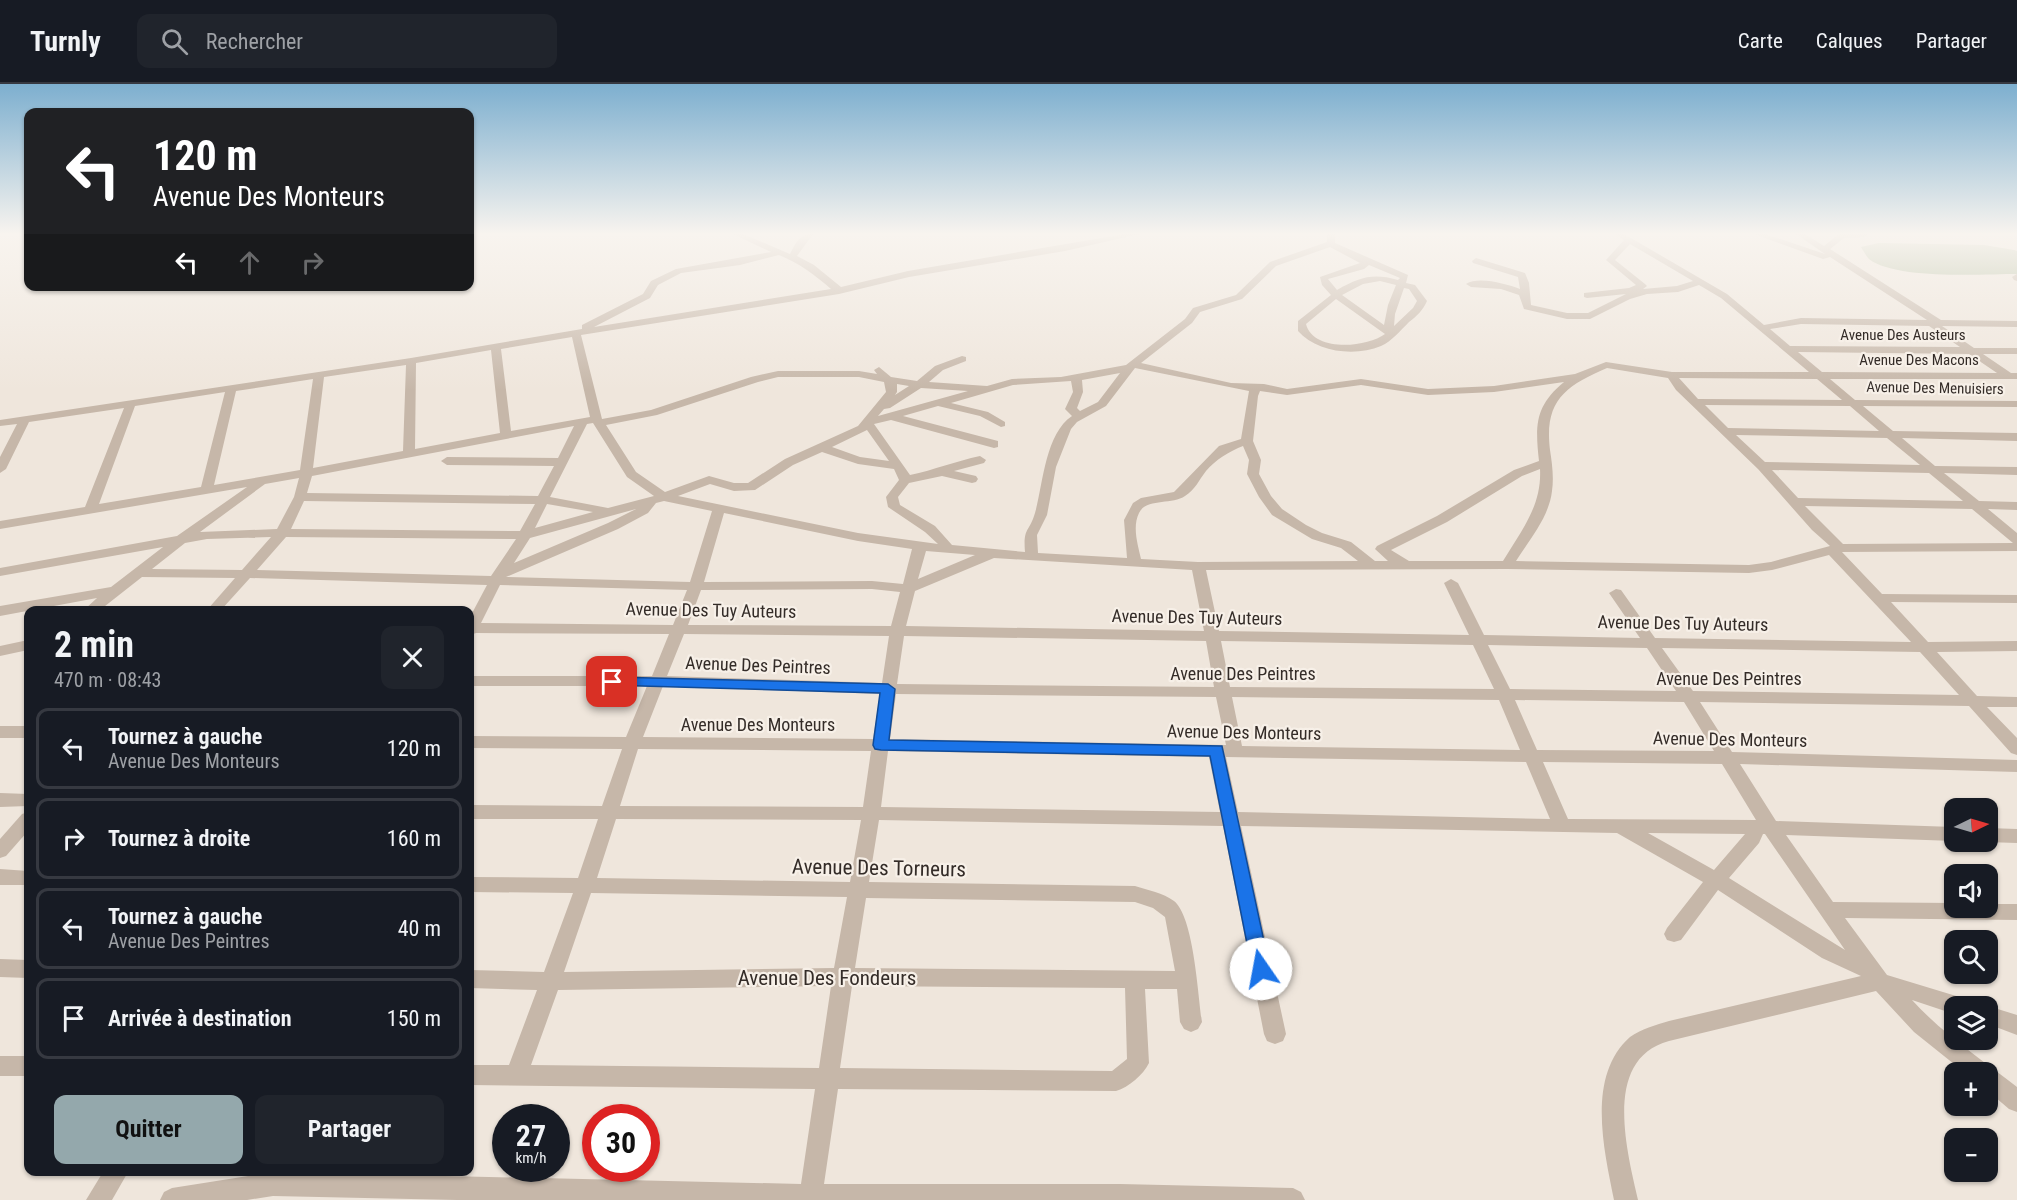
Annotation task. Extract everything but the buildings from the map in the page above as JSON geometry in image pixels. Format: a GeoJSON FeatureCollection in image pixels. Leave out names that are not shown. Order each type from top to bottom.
{"type":"FeatureCollection","features":[{"type":"Feature","properties":{"kind":"street"},"geometry":{"type":"LineString","coordinates":[[576,334],[647,296],[651,292],[652,286]]}},
{"type":"Feature","properties":{"kind":"street"},"geometry":{"type":"LineString","coordinates":[[833,286],[839,291]]}},
{"type":"Feature","properties":{"kind":"street"},"geometry":{"type":"LineString","coordinates":[[0,423],[411,361],[859,286]]}},
{"type":"Feature","properties":{"kind":"street"},"geometry":{"type":"LineString","coordinates":[[1032,557],[1030,535],[1041,515],[1054,456],[1066,428],[1078,416],[1102,404],[1131,367],[1190,321],[1200,307],[1239,297],[1250,286]]}},
{"type":"Feature","properties":{"kind":"street"},"geometry":{"type":"LineString","coordinates":[[1326,286],[1337,297],[1391,334]]}},
{"type":"Feature","properties":{"kind":"street"},"geometry":{"type":"LineString","coordinates":[[1352,286],[1301,323],[1306,335],[1326,344],[1344,347],[1374,345],[1391,334],[1418,310],[1422,301],[1416,290],[1409,286]]}},
{"type":"Feature","properties":{"kind":"street"},"geometry":{"type":"LineString","coordinates":[[1391,334],[1388,328],[1389,316],[1400,286]]}},
{"type":"Feature","properties":{"kind":"street"},"geometry":{"type":"LineString","coordinates":[[1502,286],[1525,294]]}},
{"type":"Feature","properties":{"kind":"street"},"geometry":{"type":"LineString","coordinates":[[1525,286],[1524,303],[1529,308],[1567,316],[1585,316],[1594,315],[1614,302],[1637,294],[1687,286]]}},
{"type":"Feature","properties":{"kind":"street"},"geometry":{"type":"LineString","coordinates":[[1587,295],[1631,291],[1642,286]]}},
{"type":"Feature","properties":{"kind":"street"},"geometry":{"type":"LineString","coordinates":[[1707,286],[1724,296],[1764,328],[2017,540]]}},
{"type":"Feature","properties":{"kind":"street"},"geometry":{"type":"LineString","coordinates":[[1878,286],[2014,378]]}},
{"type":"Feature","properties":{"kind":"street"},"geometry":{"type":"LineString","coordinates":[[1764,328],[1801,321],[2017,324]]}},
{"type":"Feature","properties":{"kind":"street"},"geometry":{"type":"LineString","coordinates":[[576,334],[593,421],[626,468],[659,498],[858,537],[992,554],[1198,566],[1507,565],[1749,569],[1772,566],[1836,549],[2017,548]]}},
{"type":"Feature","properties":{"kind":"street"},"geometry":{"type":"LineString","coordinates":[[496,347],[506,437]]}},
{"type":"Feature","properties":{"kind":"street","name":"Avenue Des Austeurs"},"geometry":{"type":"LineString","coordinates":[[1789,349],[2017,351]]}},
{"type":"Feature","properties":{"kind":"street"},"geometry":{"type":"LineString","coordinates":[[0,572],[183,538],[214,535],[282,533],[525,536],[659,498],[712,480],[734,487],[751,488],[789,462],[844,439],[939,368],[962,359]]}},
{"type":"Feature","properties":{"kind":"street"},"geometry":{"type":"LineString","coordinates":[[409,453],[411,361]]}},
{"type":"Feature","properties":{"kind":"street","name":"Avenue Des Macons"},"geometry":{"type":"LineString","coordinates":[[1577,377],[1606,365],[1645,369],[1672,375],[2014,378]]}},
{"type":"Feature","properties":{"kind":"street"},"geometry":{"type":"LineString","coordinates":[[871,418],[893,417],[1012,382],[1076,378],[1131,367],[1237,387],[1270,388],[1287,393],[1361,382],[1428,392],[1450,392],[1523,386],[1577,377]]}},
{"type":"Feature","properties":{"kind":"street"},"geometry":{"type":"LineString","coordinates":[[871,418],[892,392],[891,383],[879,370]]}},
{"type":"Feature","properties":{"kind":"street"},"geometry":{"type":"LineString","coordinates":[[218,606],[282,533],[300,497],[306,473],[319,374]]}},
{"type":"Feature","properties":{"kind":"street"},"geometry":{"type":"LineString","coordinates":[[0,525],[593,421],[653,413],[754,379],[778,374],[859,374],[887,381],[919,385],[989,389]]}},
{"type":"Feature","properties":{"kind":"street"},"geometry":{"type":"LineString","coordinates":[[1672,375],[1680,388],[1762,466],[1922,647],[2017,749]]}},
{"type":"Feature","properties":{"kind":"street"},"geometry":{"type":"LineString","coordinates":[[1507,565],[1531,526],[1546,495],[1543,432],[1546,409],[1577,377]]}},
{"type":"Feature","properties":{"kind":"street"},"geometry":{"type":"LineString","coordinates":[[1076,378],[1078,392],[1071,410],[1078,416]]}},
{"type":"Feature","properties":{"kind":"street"},"geometry":{"type":"LineString","coordinates":[[207,490],[231,388]]}},
{"type":"Feature","properties":{"kind":"street"},"geometry":{"type":"LineString","coordinates":[[1256,388],[1252,396],[1247,441],[1255,460],[1253,474],[1257,484],[1277,512],[1311,534],[1346,545],[1372,566]]}},
{"type":"Feature","properties":{"kind":"street","name":"Avenue Des Menuisiers"},"geometry":{"type":"LineString","coordinates":[[1695,402],[2017,404]]}},
{"type":"Feature","properties":{"kind":"street"},"geometry":{"type":"LineString","coordinates":[[90,510],[131,403]]}},
{"type":"Feature","properties":{"kind":"street"},"geometry":{"type":"LineString","coordinates":[[940,403],[984,414],[1001,424]]}},
{"type":"Feature","properties":{"kind":"street"},"geometry":{"type":"LineString","coordinates":[[893,417],[994,444]]}},
{"type":"Feature","properties":{"kind":"street"},"geometry":{"type":"LineString","coordinates":[[871,418],[905,474],[906,480]]}},
{"type":"Feature","properties":{"kind":"street"},"geometry":{"type":"LineString","coordinates":[[0,469],[25,419]]}},
{"type":"Feature","properties":{"kind":"street"},"geometry":{"type":"LineString","coordinates":[[474,621],[498,577],[525,536],[563,462],[593,421]]}},
{"type":"Feature","properties":{"kind":"street"},"geometry":{"type":"LineString","coordinates":[[1724,430],[2017,436]]}},
{"type":"Feature","properties":{"kind":"street"},"geometry":{"type":"LineString","coordinates":[[1135,564],[1129,531],[1132,516],[1138,506],[1147,501],[1178,496],[1198,476],[1202,468],[1223,449],[1247,441]]}},
{"type":"Feature","properties":{"kind":"street"},"geometry":{"type":"LineString","coordinates":[[823,448],[858,460],[899,466]]}},
{"type":"Feature","properties":{"kind":"street"},"geometry":{"type":"LineString","coordinates":[[948,549],[942,539],[928,526],[894,507],[892,497],[906,480],[942,472],[958,464],[980,460]]}},
{"type":"Feature","properties":{"kind":"street"},"geometry":{"type":"LineString","coordinates":[[447,462],[563,462]]}},
{"type":"Feature","properties":{"kind":"street"},"geometry":{"type":"LineString","coordinates":[[1406,565],[1390,557],[1382,549],[1442,519],[1518,473],[1546,464]]}},
{"type":"Feature","properties":{"kind":"street"},"geometry":{"type":"LineString","coordinates":[[1762,466],[2017,471]]}},
{"type":"Feature","properties":{"kind":"street"},"geometry":{"type":"LineString","coordinates":[[942,472],[972,479]]}},
{"type":"Feature","properties":{"kind":"street"},"geometry":{"type":"LineString","coordinates":[[96,606],[183,538],[264,480]]}},
{"type":"Feature","properties":{"kind":"street"},"geometry":{"type":"LineString","coordinates":[[300,497],[543,500],[610,511]]}},
{"type":"Feature","properties":{"kind":"street"},"geometry":{"type":"LineString","coordinates":[[498,577],[633,516],[659,498]]}},
{"type":"Feature","properties":{"kind":"street"},"geometry":{"type":"LineString","coordinates":[[1795,502],[2017,506]]}},
{"type":"Feature","properties":{"kind":"street"},"geometry":{"type":"LineString","coordinates":[[516,1077],[585,885],[632,743],[696,586],[719,510]]}},
{"type":"Feature","properties":{"kind":"street"},"geometry":{"type":"LineString","coordinates":[[811,1198],[897,631],[920,546]]}},
{"type":"Feature","properties":{"kind":"street"},"geometry":{"type":"LineString","coordinates":[[138,573],[498,577],[696,586],[861,585],[908,589],[939,574],[992,554]]}},
{"type":"Feature","properties":{"kind":"street"},"geometry":{"type":"LineString","coordinates":[[1198,566],[1223,693],[1230,819],[1275,1034]]}},
{"type":"Feature","properties":{"kind":"street"},"geometry":{"type":"LineString","coordinates":[[1451,583],[1505,695],[1562,826]]}},
{"type":"Feature","properties":{"kind":"street"},"geometry":{"type":"LineString","coordinates":[[28,606],[117,590]]}},
{"type":"Feature","properties":{"kind":"street"},"geometry":{"type":"LineString","coordinates":[[1616,593],[1652,642],[1728,758],[1763,827],[1875,976],[1921,1025],[1967,1062]]}},
{"type":"Feature","properties":{"kind":"street"},"geometry":{"type":"LineString","coordinates":[[1879,598],[2017,599]]}},
{"type":"Feature","properties":{"kind":"street"},"geometry":{"type":"LineString","coordinates":[[0,611],[24,607]]}},
{"type":"Feature","properties":{"kind":"street","name":"Avenue Des Tuy Auteurs"},"geometry":{"type":"LineString","coordinates":[[474,628],[897,631],[1922,647],[2017,646]]}},
{"type":"Feature","properties":{"kind":"street"},"geometry":{"type":"LineString","coordinates":[[0,651],[24,646]]}},
{"type":"Feature","properties":{"kind":"street","name":"Avenue Des Peintres"},"geometry":{"type":"LineString","coordinates":[[474,681],[659,681],[888,689],[2017,702]]}},
{"type":"Feature","properties":{"kind":"street"},"geometry":{"type":"LineString","coordinates":[[0,732],[24,732]]}},
{"type":"Feature","properties":{"kind":"street","name":"Avenue Des Monteurs"},"geometry":{"type":"LineString","coordinates":[[474,742],[1226,750],[1728,758],[2017,766]]}},
{"type":"Feature","properties":{"kind":"street"},"geometry":{"type":"LineString","coordinates":[[0,800],[24,800]]}},
{"type":"Feature","properties":{"kind":"street"},"geometry":{"type":"LineString","coordinates":[[474,812],[871,813],[1562,826],[1763,827],[1944,834]]}},
{"type":"Feature","properties":{"kind":"street"},"geometry":{"type":"LineString","coordinates":[[0,851],[24,824]]}},
{"type":"Feature","properties":{"kind":"street"},"geometry":{"type":"LineString","coordinates":[[1618,826],[1718,880],[1829,952],[1875,976],[1944,1001]]}},
{"type":"Feature","properties":{"kind":"street"},"geometry":{"type":"LineString","coordinates":[[1674,934],[1691,910],[1763,827]]}},
{"type":"Feature","properties":{"kind":"street"},"geometry":{"type":"LineString","coordinates":[[1998,835],[2017,836]]}},
{"type":"Feature","properties":{"kind":"street"},"geometry":{"type":"LineString","coordinates":[[0,877],[24,878]]}},
{"type":"Feature","properties":{"kind":"street","name":"Avenue Des Torneurs"},"geometry":{"type":"LineString","coordinates":[[474,884],[1135,894],[1159,903],[1173,912],[1191,1022]]}},
{"type":"Feature","properties":{"kind":"street"},"geometry":{"type":"LineString","coordinates":[[1827,910],[2017,912]]}},
{"type":"Feature","properties":{"kind":"street"},"geometry":{"type":"LineString","coordinates":[[0,968],[24,969]]}},
{"type":"Feature","properties":{"kind":"street"},"geometry":{"type":"LineString","coordinates":[[1626,1200],[1618,1163],[1613,1096],[1617,1073],[1625,1057],[1638,1044],[1656,1034],[1875,976]]}},
{"type":"Feature","properties":{"kind":"street","name":"Avenue Des Fondeurs"},"geometry":{"type":"LineString","coordinates":[[474,979],[550,981],[843,977],[1185,980]]}},
{"type":"Feature","properties":{"kind":"street"},"geometry":{"type":"LineString","coordinates":[[474,1075],[1116,1081],[1138,1063],[1135,1029],[1136,980]]}},
{"type":"Feature","properties":{"kind":"street"},"geometry":{"type":"LineString","coordinates":[[1998,1019],[2017,1025]]}},
{"type":"Feature","properties":{"kind":"street"},"geometry":{"type":"LineString","coordinates":[[0,1066],[24,1066]]}},
{"type":"Feature","properties":{"kind":"street"},"geometry":{"type":"LineString","coordinates":[[1998,1086],[2017,1101]]}},
{"type":"Feature","properties":{"kind":"street"},"geometry":{"type":"LineString","coordinates":[[98,1200],[113,1176]]}},
{"type":"Feature","properties":{"kind":"street"},"geometry":{"type":"LineString","coordinates":[[172,1200],[273,1184],[811,1198],[1293,1200]]}},
{"type":"Feature","properties":{"kind":"route"},"geometry":{"type":"LineString","coordinates":[[612,682],[659,681],[888,689],[881,745],[1216,750],[1261,969]]}}]}
